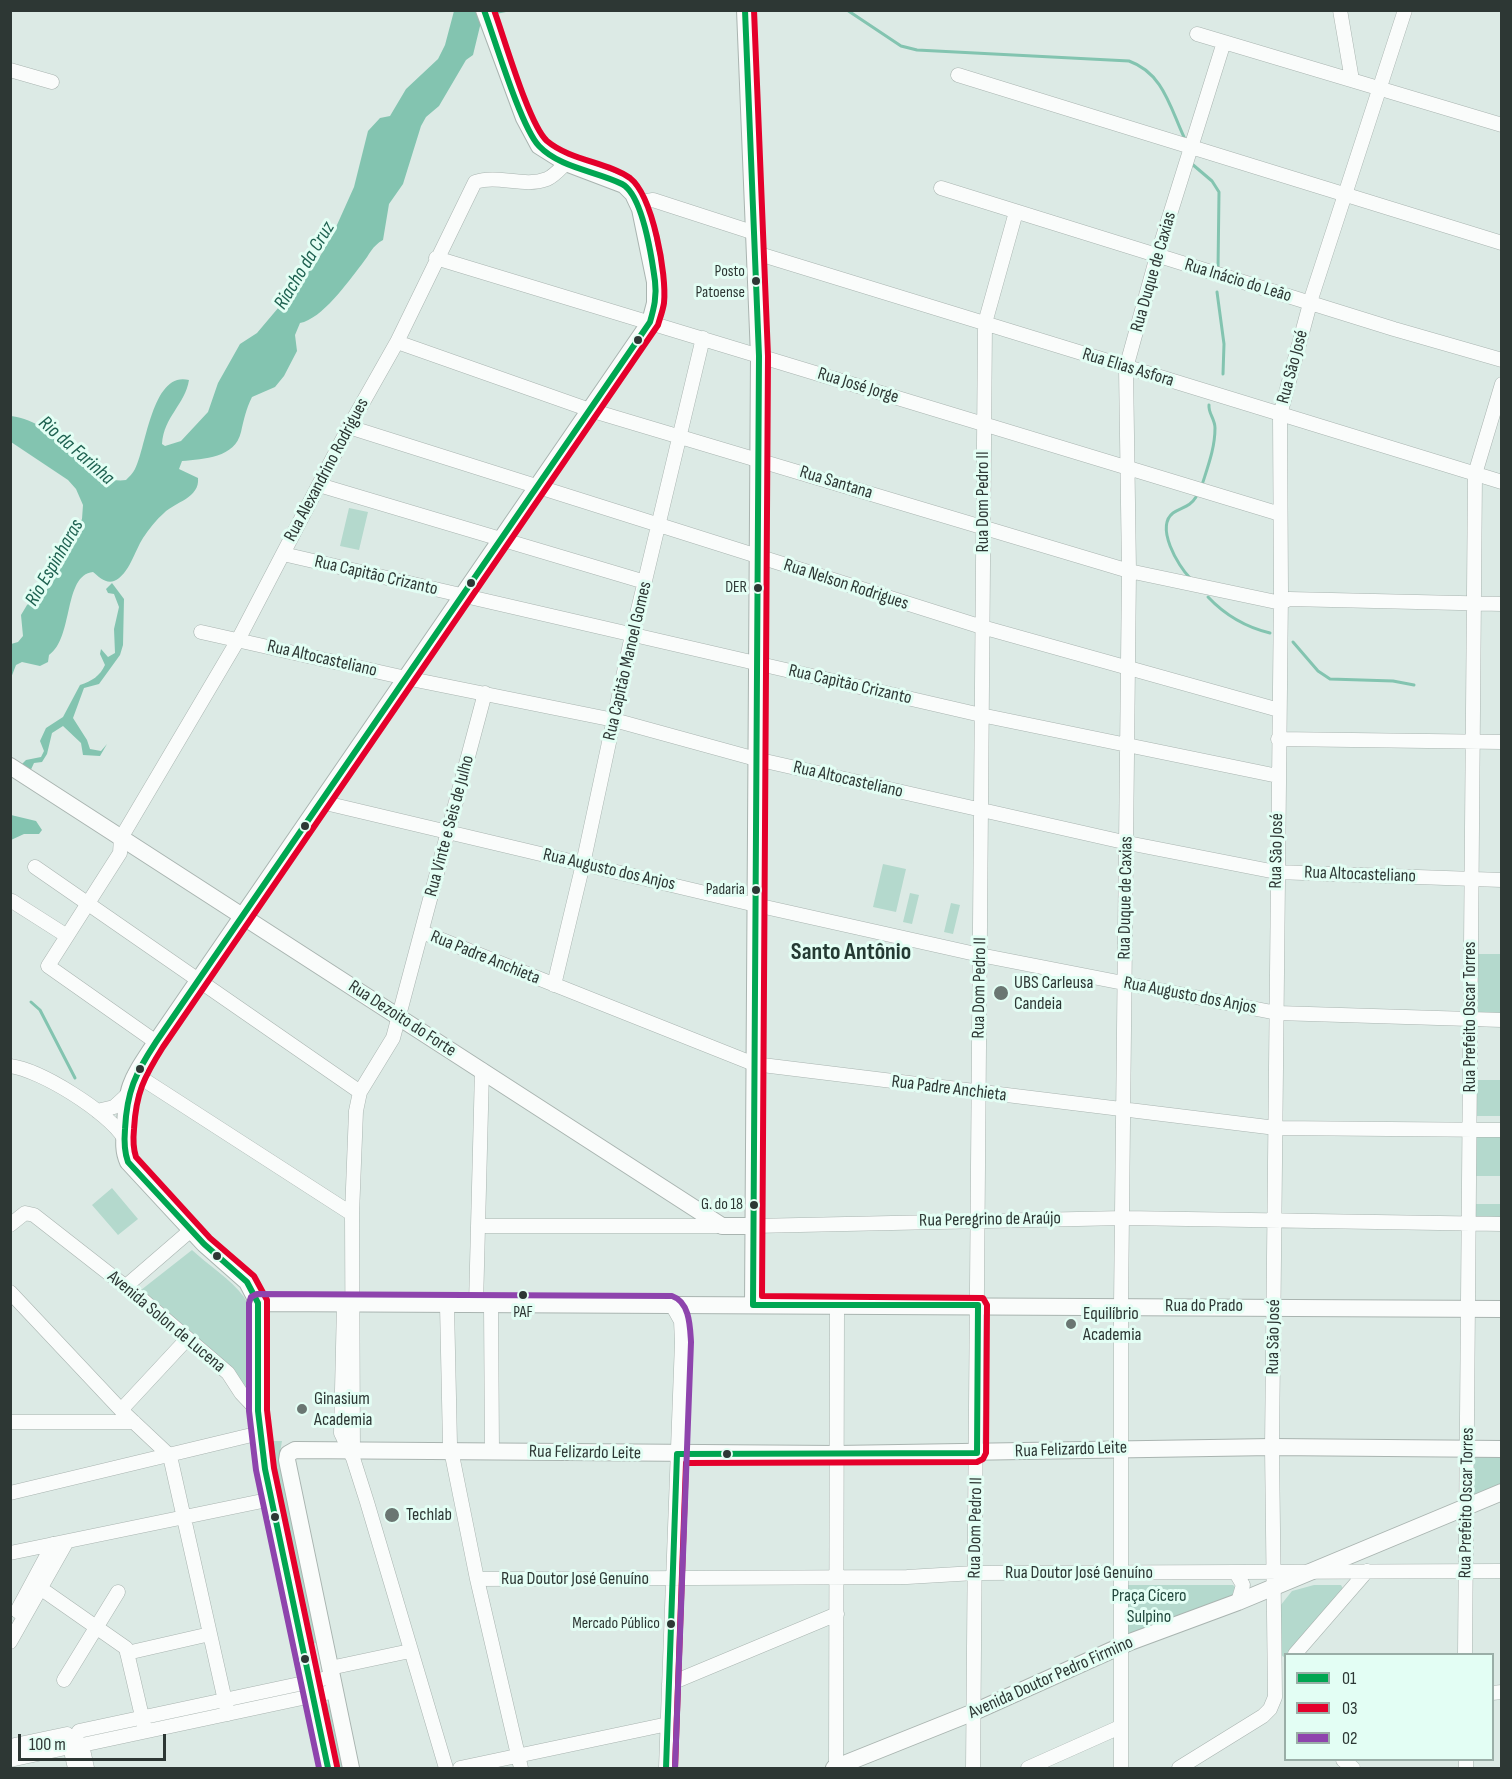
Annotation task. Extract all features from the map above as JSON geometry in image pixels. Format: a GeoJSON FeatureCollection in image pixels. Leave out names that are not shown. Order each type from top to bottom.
{"type":"FeatureCollection","features":[{"type":"Feature","properties":{"kind":"main road"},"geometry":{"type":"LineString","coordinates":[[328,1768],[260,1433],[258,1303],[247,1282],[191,1230],[128,1162],[121,1110],[135,1074],[156,1042],[650,322],[656,303],[655,282],[640,209],[633,194],[624,185],[566,164],[539,146],[533,137],[484,10]]}},
{"type":"Feature","properties":{"kind":"main road"},"geometry":{"type":"LineString","coordinates":[[746,10],[759,356],[753,1305]]}},
{"type":"Feature","properties":{"kind":"main road","name":"Rua Dezoito do Forte"},"geometry":{"type":"LineString","coordinates":[[10,766],[722,1226]]}},
{"type":"Feature","properties":{"kind":"main road","name":"Rua Peregrino de Araújo"},"geometry":{"type":"LineString","coordinates":[[722,1226],[753,1226]]}},
{"type":"Feature","properties":{"kind":"main road","name":"Rua do Prado"},"geometry":{"type":"LineString","coordinates":[[258,1303],[1502,1309]]}},
{"type":"Feature","properties":{"kind":"main road","name":"Rua Felizardo Leite"},"geometry":{"type":"LineString","coordinates":[[324,1638],[286,1460],[288,1454],[295,1450],[352,1453],[451,1450],[837,1454],[1272,1447],[1502,1449]]}},
{"type":"Feature","properties":{"kind":"main road","name":"Avenida Doutor Pedro Firmino"},"geometry":{"type":"LineString","coordinates":[[836,1768],[974,1712],[1120,1648],[1238,1602],[1272,1580],[1302,1573],[1502,1492]]}},
{"type":"Feature","properties":{"kind":"main road"},"geometry":{"type":"LineString","coordinates":[[303,1642],[314,1647],[324,1638],[351,1768]]}},
{"type":"Feature","properties":{"kind":"street"},"geometry":{"type":"LineString","coordinates":[[1340,10],[1352,80]]}},
{"type":"Feature","properties":{"kind":"street","name":"Rua São José"},"geometry":{"type":"LineString","coordinates":[[1277,1701],[1273,1680],[1272,1447],[1276,1222],[1276,872],[1281,603],[1280,415],[1310,303],[1405,10]]}},
{"type":"Feature","properties":{"kind":"street"},"geometry":{"type":"LineString","coordinates":[[1197,34],[1502,125]]}},
{"type":"Feature","properties":{"kind":"street","name":"Rua Duque de Caxias"},"geometry":{"type":"LineString","coordinates":[[1121,1768],[1121,1306],[1124,1218],[1129,571],[1126,368],[1157,256],[1224,42]]}},
{"type":"Feature","properties":{"kind":"street"},"geometry":{"type":"LineString","coordinates":[[10,70],[52,82]]}},
{"type":"Feature","properties":{"kind":"street"},"geometry":{"type":"LineString","coordinates":[[958,75],[1502,243]]}},
{"type":"Feature","properties":{"kind":"street","name":"Rua Alexandrino Rodrigues"},"geometry":{"type":"LineString","coordinates":[[156,1042],[48,966],[120,853],[122,838],[238,640],[349,427],[397,342],[474,182],[488,178],[536,182],[550,179],[566,164]]}},
{"type":"Feature","properties":{"kind":"street","name":"Rua Inácio do Leão"},"geometry":{"type":"LineString","coordinates":[[941,188],[1502,360]]}},
{"type":"Feature","properties":{"kind":"street"},"geometry":{"type":"LineString","coordinates":[[640,209],[646,201],[654,200],[755,233]]}},
{"type":"Feature","properties":{"kind":"street","name":"Rua Dom Pedro II"},"geometry":{"type":"LineString","coordinates":[[973,1768],[985,324],[1016,212]]}},
{"type":"Feature","properties":{"kind":"street","name":"Rua Elias Asfora"},"geometry":{"type":"LineString","coordinates":[[756,254],[1502,482]]}},
{"type":"Feature","properties":{"kind":"street","name":"Rua José Jorge"},"geometry":{"type":"LineString","coordinates":[[436,258],[1280,514]]}},
{"type":"Feature","properties":{"kind":"street","name":"Rua Capitão Manoel Gomes"},"geometry":{"type":"LineString","coordinates":[[554,985],[583,864],[632,635],[660,526],[703,338]]}},
{"type":"Feature","properties":{"kind":"street","name":"Rua Santana"},"geometry":{"type":"LineString","coordinates":[[397,342],[590,410],[1129,571],[1227,594],[1281,603],[1289,599],[1502,604]]}},
{"type":"Feature","properties":{"kind":"street","name":"Rua Prefeito Oscar Torres"},"geometry":{"type":"LineString","coordinates":[[1465,1653],[1475,474],[1502,384]]}},
{"type":"Feature","properties":{"kind":"street","name":"Rua Nelson Rodrigues"},"geometry":{"type":"LineString","coordinates":[[349,427],[982,627],[1128,670],[1279,710]]}},
{"type":"Feature","properties":{"kind":"street"},"geometry":{"type":"LineString","coordinates":[[319,485],[645,582]]}},
{"type":"Feature","properties":{"kind":"street","name":"Rua Capitão Crizanto"},"geometry":{"type":"LineString","coordinates":[[283,555],[981,715],[1278,776]]}},
{"type":"Feature","properties":{"kind":"street","name":"Rua Altocasteliano"},"geometry":{"type":"LineString","coordinates":[[201,632],[406,678],[614,720],[756,759],[1128,843],[1276,872],[1502,880]]}},
{"type":"Feature","properties":{"kind":"street","name":"Rua Vinte e Seis de Julho"},"geometry":{"type":"LineString","coordinates":[[446,1768],[352,1453],[349,1305],[352,1214],[356,1111],[360,1092],[388,1047],[398,1017],[485,693]]}},
{"type":"Feature","properties":{"kind":"street"},"geometry":{"type":"LineString","coordinates":[[1278,739],[1502,742]]}},
{"type":"Feature","properties":{"kind":"street","name":"Rua Augusto dos Anjos"},"geometry":{"type":"LineString","coordinates":[[321,802],[756,905],[980,955],[1277,1013],[1502,1020]]}},
{"type":"Feature","properties":{"kind":"street"},"geometry":{"type":"LineString","coordinates":[[35,867],[360,1092]]}},
{"type":"Feature","properties":{"kind":"street"},"geometry":{"type":"LineString","coordinates":[[12,901],[67,936]]}},
{"type":"Feature","properties":{"kind":"street","name":"Rua Padre Anchieta"},"geometry":{"type":"LineString","coordinates":[[422,932],[754,1064],[1276,1128],[1502,1130]]}},
{"type":"Feature","properties":{"kind":"street"},"geometry":{"type":"LineString","coordinates":[[10,1066],[41,1075],[97,1111],[121,1110]]}},
{"type":"Feature","properties":{"kind":"street"},"geometry":{"type":"LineString","coordinates":[[482,1070],[478,1226],[492,1452]]}},
{"type":"Feature","properties":{"kind":"street"},"geometry":{"type":"LineString","coordinates":[[135,1074],[352,1214]]}},
{"type":"Feature","properties":{"kind":"street"},"geometry":{"type":"LineString","coordinates":[[97,1111],[114,1107],[121,1110]]}},
{"type":"Feature","properties":{"kind":"street","name":"Avenida Solon de Lucena"},"geometry":{"type":"LineString","coordinates":[[10,1225],[25,1213],[34,1215],[125,1287],[228,1374],[241,1393],[258,1411]]}},
{"type":"Feature","properties":{"kind":"street","name":"Rua Peregrino de Araújo"},"geometry":{"type":"LineString","coordinates":[[753,1226],[1124,1218],[1502,1224]]}},
{"type":"Feature","properties":{"kind":"street","name":"Rua Peregrino de Araújo"},"geometry":{"type":"LineString","coordinates":[[478,1226],[722,1226]]}},
{"type":"Feature","properties":{"kind":"street"},"geometry":{"type":"LineString","coordinates":[[125,1287],[191,1230]]}},
{"type":"Feature","properties":{"kind":"street"},"geometry":{"type":"LineString","coordinates":[[10,1292],[121,1410],[170,1456],[226,1707]]}},
{"type":"Feature","properties":{"kind":"street"},"geometry":{"type":"LineString","coordinates":[[447,1305],[451,1450],[477,1579],[520,1762]]}},
{"type":"Feature","properties":{"kind":"street"},"geometry":{"type":"LineString","coordinates":[[666,1768],[682,1330],[679,1314],[672,1305]]}},
{"type":"Feature","properties":{"kind":"street"},"geometry":{"type":"LineString","coordinates":[[836,1768],[837,1305]]}},
{"type":"Feature","properties":{"kind":"street"},"geometry":{"type":"LineString","coordinates":[[121,1410],[187,1339]]}},
{"type":"Feature","properties":{"kind":"street"},"geometry":{"type":"LineString","coordinates":[[10,1422],[134,1422]]}},
{"type":"Feature","properties":{"kind":"street"},"geometry":{"type":"LineString","coordinates":[[10,1493],[260,1433]]}},
{"type":"Feature","properties":{"kind":"street"},"geometry":{"type":"LineString","coordinates":[[10,1553],[272,1499]]}},
{"type":"Feature","properties":{"kind":"street"},"geometry":{"type":"LineString","coordinates":[[10,1642],[59,1544]]}},
{"type":"Feature","properties":{"kind":"street"},"geometry":{"type":"LineString","coordinates":[[1302,1573],[1502,1570]]}},
{"type":"Feature","properties":{"kind":"street"},"geometry":{"type":"LineString","coordinates":[[1296,1653],[1367,1571]]}},
{"type":"Feature","properties":{"kind":"street","name":"Rua Doutor José Genuíno"},"geometry":{"type":"LineString","coordinates":[[477,1579],[837,1578],[975,1573],[1236,1573],[1272,1580]]}},
{"type":"Feature","properties":{"kind":"street"},"geometry":{"type":"LineString","coordinates":[[1236,1573],[1243,1585],[1238,1602]]}},
{"type":"Feature","properties":{"kind":"street"},"geometry":{"type":"LineString","coordinates":[[10,1623],[37,1586]]}},
{"type":"Feature","properties":{"kind":"street"},"geometry":{"type":"LineString","coordinates":[[37,1586],[123,1645],[128,1653],[143,1725]]}},
{"type":"Feature","properties":{"kind":"street"},"geometry":{"type":"LineString","coordinates":[[64,1680],[118,1592]]}},
{"type":"Feature","properties":{"kind":"street"},"geometry":{"type":"LineString","coordinates":[[669,1684],[837,1614]]}},
{"type":"Feature","properties":{"kind":"street"},"geometry":{"type":"LineString","coordinates":[[128,1653],[210,1634]]}},
{"type":"Feature","properties":{"kind":"street"},"geometry":{"type":"LineString","coordinates":[[10,1746],[74,1739],[312,1688],[332,1674],[409,1648]]}},
{"type":"Feature","properties":{"kind":"street"},"geometry":{"type":"LineString","coordinates":[[1273,1680],[1284,1668]]}},
{"type":"Feature","properties":{"kind":"street"},"geometry":{"type":"LineString","coordinates":[[1179,1768],[1277,1701]]}},
{"type":"Feature","properties":{"kind":"street"},"geometry":{"type":"LineString","coordinates":[[460,1768],[520,1762],[668,1724]]}},
{"type":"Feature","properties":{"kind":"street"},"geometry":{"type":"LineString","coordinates":[[1028,1768],[1120,1727]]}},
{"type":"Feature","properties":{"kind":"street"},"geometry":{"type":"LineString","coordinates":[[10,1760],[74,1739]]}},
{"type":"Feature","properties":{"kind":"street"},"geometry":{"type":"LineString","coordinates":[[74,1739],[75,1768]]}},
{"type":"Feature","properties":{"kind":"street"},"geometry":{"type":"LineString","coordinates":[[74,1739],[87,1768]]}},
{"type":"Feature","properties":{"kind":"green space"},"geometry":{"type":"Polygon","coordinates":[[[349,508],[368,512],[359,550],[340,546],[349,508]]]}},
{"type":"Feature","properties":{"kind":"green space"},"geometry":{"type":"Polygon","coordinates":[[[883,864],[906,869],[896,912],[873,907],[883,864]]]}},
{"type":"Feature","properties":{"kind":"green space"},"geometry":{"type":"Polygon","coordinates":[[[910,893],[919,895],[912,924],[903,922],[910,893]]]}},
{"type":"Feature","properties":{"kind":"green space"},"geometry":{"type":"Polygon","coordinates":[[[951,903],[960,905],[953,934],[944,932],[951,903]]]}},
{"type":"Feature","properties":{"kind":"green space"},"geometry":{"type":"Polygon","coordinates":[[[1471,954],[1501,954],[1501,1020],[1470,1020],[1471,954]]]}},
{"type":"Feature","properties":{"kind":"green space"},"geometry":{"type":"Polygon","coordinates":[[[1470,1080],[1501,1080],[1501,1116],[1470,1116],[1470,1080]]]}},
{"type":"Feature","properties":{"kind":"green space"},"geometry":{"type":"Polygon","coordinates":[[[1470,1129],[1501,1130],[1501,1176],[1469,1176],[1470,1129]]]}},
{"type":"Feature","properties":{"kind":"green space"},"geometry":{"type":"Polygon","coordinates":[[[112,1188],[138,1219],[118,1235],[92,1205],[112,1188]]]}},
{"type":"Feature","properties":{"kind":"green space"},"geometry":{"type":"Polygon","coordinates":[[[1469,1204],[1501,1204],[1501,1224],[1469,1224],[1469,1204]]]}},
{"type":"Feature","properties":{"kind":"green space"},"geometry":{"type":"Polygon","coordinates":[[[192,1250],[233,1284],[248,1306],[253,1342],[252,1389],[249,1400],[141,1290],[192,1250]]]}},
{"type":"Feature","properties":{"kind":"green space"},"geometry":{"type":"Polygon","coordinates":[[[269,1441],[282,1441],[279,1458],[317,1643],[309,1644],[269,1441]]]}},
{"type":"Feature","properties":{"kind":"green space"},"geometry":{"type":"Polygon","coordinates":[[[1468,1449],[1501,1449],[1501,1489],[1467,1505],[1468,1449]]]}},
{"type":"Feature","properties":{"kind":"green space","name":"Praça Cícero Sulpino"},"geometry":{"type":"Polygon","coordinates":[[[1128,1585],[1233,1585],[1237,1589],[1237,1594],[1127,1637],[1128,1585]]]}},
{"type":"Feature","properties":{"kind":"green space"},"geometry":{"type":"Polygon","coordinates":[[[1314,1585],[1341,1585],[1345,1592],[1288,1653],[1284,1653],[1284,1657],[1281,1655],[1280,1606],[1292,1591],[1314,1585]]]}},
{"type":"Feature","properties":{"kind":"green space"},"geometry":{"type":"Polygon","coordinates":[[[327,1703],[332,1707],[346,1768],[332,1768],[322,1705],[327,1703]]]}},
{"type":"Feature","properties":{"kind":"shaded area"},"geometry":{"type":"Polygon","coordinates":[[[454,11],[511,11],[491,15],[481,22],[473,55],[466,60],[439,106],[426,117],[421,126],[403,184],[389,204],[383,240],[326,307],[317,315],[300,323],[295,335],[297,351],[284,376],[275,387],[252,397],[238,441],[217,456],[182,461],[179,469],[198,478],[195,490],[155,522],[143,538],[128,568],[119,578],[108,582],[93,572],[84,576],[72,595],[62,635],[57,647],[49,655],[48,662],[40,666],[22,662],[16,665],[11,678],[11,644],[18,642],[23,636],[21,615],[27,605],[52,585],[56,570],[82,519],[83,505],[76,489],[68,480],[11,442],[11,416],[45,429],[97,473],[111,479],[126,480],[135,469],[152,413],[159,398],[166,387],[177,380],[189,380],[183,397],[166,426],[162,444],[165,446],[181,441],[208,412],[218,383],[240,344],[257,333],[316,263],[332,236],[354,187],[368,131],[380,118],[390,116],[406,89],[438,59],[445,45],[454,11]]]}},
{"type":"Feature","properties":{"kind":"shaded area"},"geometry":{"type":"Polygon","coordinates":[[[112,583],[124,599],[123,645],[120,655],[99,684],[84,688],[73,718],[90,749],[101,751],[107,744],[100,756],[83,755],[81,743],[63,726],[52,733],[47,754],[42,762],[34,763],[28,776],[22,764],[26,760],[41,757],[44,751],[40,741],[46,728],[63,717],[80,685],[95,678],[103,669],[105,665],[100,654],[101,649],[108,657],[115,653],[114,629],[119,607],[114,594],[108,593],[106,589],[112,583]]]}},
{"type":"Feature","properties":{"kind":"shaded area"},"geometry":{"type":"Polygon","coordinates":[[[11,815],[36,821],[42,830],[39,834],[24,834],[11,840],[11,815]]]}},
{"type":"Feature","properties":{"kind":"waterway"},"geometry":{"type":"LineString","coordinates":[[847,10],[901,46],[917,50],[1129,61],[1141,66],[1158,82],[1184,137]]}},
{"type":"Feature","properties":{"kind":"waterway"},"geometry":{"type":"LineString","coordinates":[[1192,164],[1212,181],[1219,192],[1218,270]]}},
{"type":"Feature","properties":{"kind":"waterway"},"geometry":{"type":"LineString","coordinates":[[1217,292],[1224,344],[1223,374]]}},
{"type":"Feature","properties":{"kind":"waterway"},"geometry":{"type":"LineString","coordinates":[[1202,485],[1215,435],[1215,425],[1209,405]]}},
{"type":"Feature","properties":{"kind":"waterway"},"geometry":{"type":"LineString","coordinates":[[1190,578],[1170,546],[1166,527],[1173,513],[1188,505],[1196,497]]}},
{"type":"Feature","properties":{"kind":"waterway"},"geometry":{"type":"LineString","coordinates":[[1208,597],[1236,620],[1270,633]]}},
{"type":"Feature","properties":{"kind":"waterway"},"geometry":{"type":"LineString","coordinates":[[1293,642],[1318,671],[1330,679],[1393,681],[1414,685]]}},
{"type":"Feature","properties":{"kind":"waterway"},"geometry":{"type":"LineString","coordinates":[[31,1002],[40,1010],[75,1078]]}},
{"type":"Feature","properties":{"kind":"transit line","name":"01"},"geometry":{"type":"LineString","coordinates":[[328,1768],[265,1469],[258,1411],[258,1303],[247,1282],[204,1244],[128,1162],[125,1146],[126,1116],[133,1083],[156,1042],[650,322],[655,302],[655,281],[645,228],[636,201],[622,184],[557,159],[539,146],[524,121],[484,10]]}},
{"type":"Feature","properties":{"kind":"transit line","name":"03"},"geometry":{"type":"LineString","coordinates":[[337,1766],[274,1468],[267,1410],[267,1300],[254,1276],[210,1238],[136,1157],[133,1140],[135,1116],[142,1086],[163,1047],[658,325],[664,303],[661,256],[652,218],[638,187],[630,178],[621,173],[567,153],[547,141],[540,132],[525,100],[494,10]]}},
{"type":"Feature","properties":{"kind":"transit line","name":"01"},"geometry":{"type":"LineString","coordinates":[[666,1768],[677,1454],[977,1453],[978,1305],[753,1305],[759,356],[745,10]]}},
{"type":"Feature","properties":{"kind":"transit line","name":"03"},"geometry":{"type":"LineString","coordinates":[[675,1768],[686,1463],[977,1462],[983,1459],[986,1453],[987,1305],[983,1298],[762,1296],[768,356],[754,10]]}},
{"type":"Feature","properties":{"kind":"transit line","name":"02"},"geometry":{"type":"LineString","coordinates":[[319,1768],[256,1470],[249,1411],[249,1303],[251,1297],[257,1294],[672,1296],[678,1299],[686,1309],[691,1342],[675,1768]]}},
{"type":"Feature","properties":{"kind":"place","name":"Posto Patoense"},"geometry":{"type":"Point","coordinates":[756,281]}},
{"type":"Feature","properties":{"kind":"place","name":"DER"},"geometry":{"type":"Point","coordinates":[758,588]}},
{"type":"Feature","properties":{"kind":"place","name":"Padaria"},"geometry":{"type":"Point","coordinates":[756,890]}},
{"type":"Feature","properties":{"kind":"place","name":"UBS Carleusa Candeia"},"geometry":{"type":"Point","coordinates":[1001,993]}},
{"type":"Feature","properties":{"kind":"place","name":"G. do 18"},"geometry":{"type":"Point","coordinates":[754,1205]}},
{"type":"Feature","properties":{"kind":"place","name":"PAF"},"geometry":{"type":"Point","coordinates":[523,1295]}},
{"type":"Feature","properties":{"kind":"place","name":"Equilíbrio Academia"},"geometry":{"type":"Point","coordinates":[1071,1324]}},
{"type":"Feature","properties":{"kind":"place","name":"Ginasium Academia"},"geometry":{"type":"Point","coordinates":[302,1409]}},
{"type":"Feature","properties":{"kind":"place","name":"Techlab"},"geometry":{"type":"Point","coordinates":[392,1515]}},
{"type":"Feature","properties":{"kind":"place","name":"Mercado Público"},"geometry":{"type":"Point","coordinates":[671,1624]}},
{"type":"Feature","properties":{"kind":"district","name":"Santo Antônio"},"geometry":{"type":"Point","coordinates":[851,953]}},
{"type":"Feature","properties":{"kind":"water label","name":"Riacho da Cruz"},"geometry":{"type":"Point","coordinates":[305,266]}},
{"type":"Feature","properties":{"kind":"water label","name":"Rio da Farinha"},"geometry":{"type":"Point","coordinates":[76,451]}},
{"type":"Feature","properties":{"kind":"water label","name":"Rio Espinharas"},"geometry":{"type":"Point","coordinates":[55,563]}}]}
